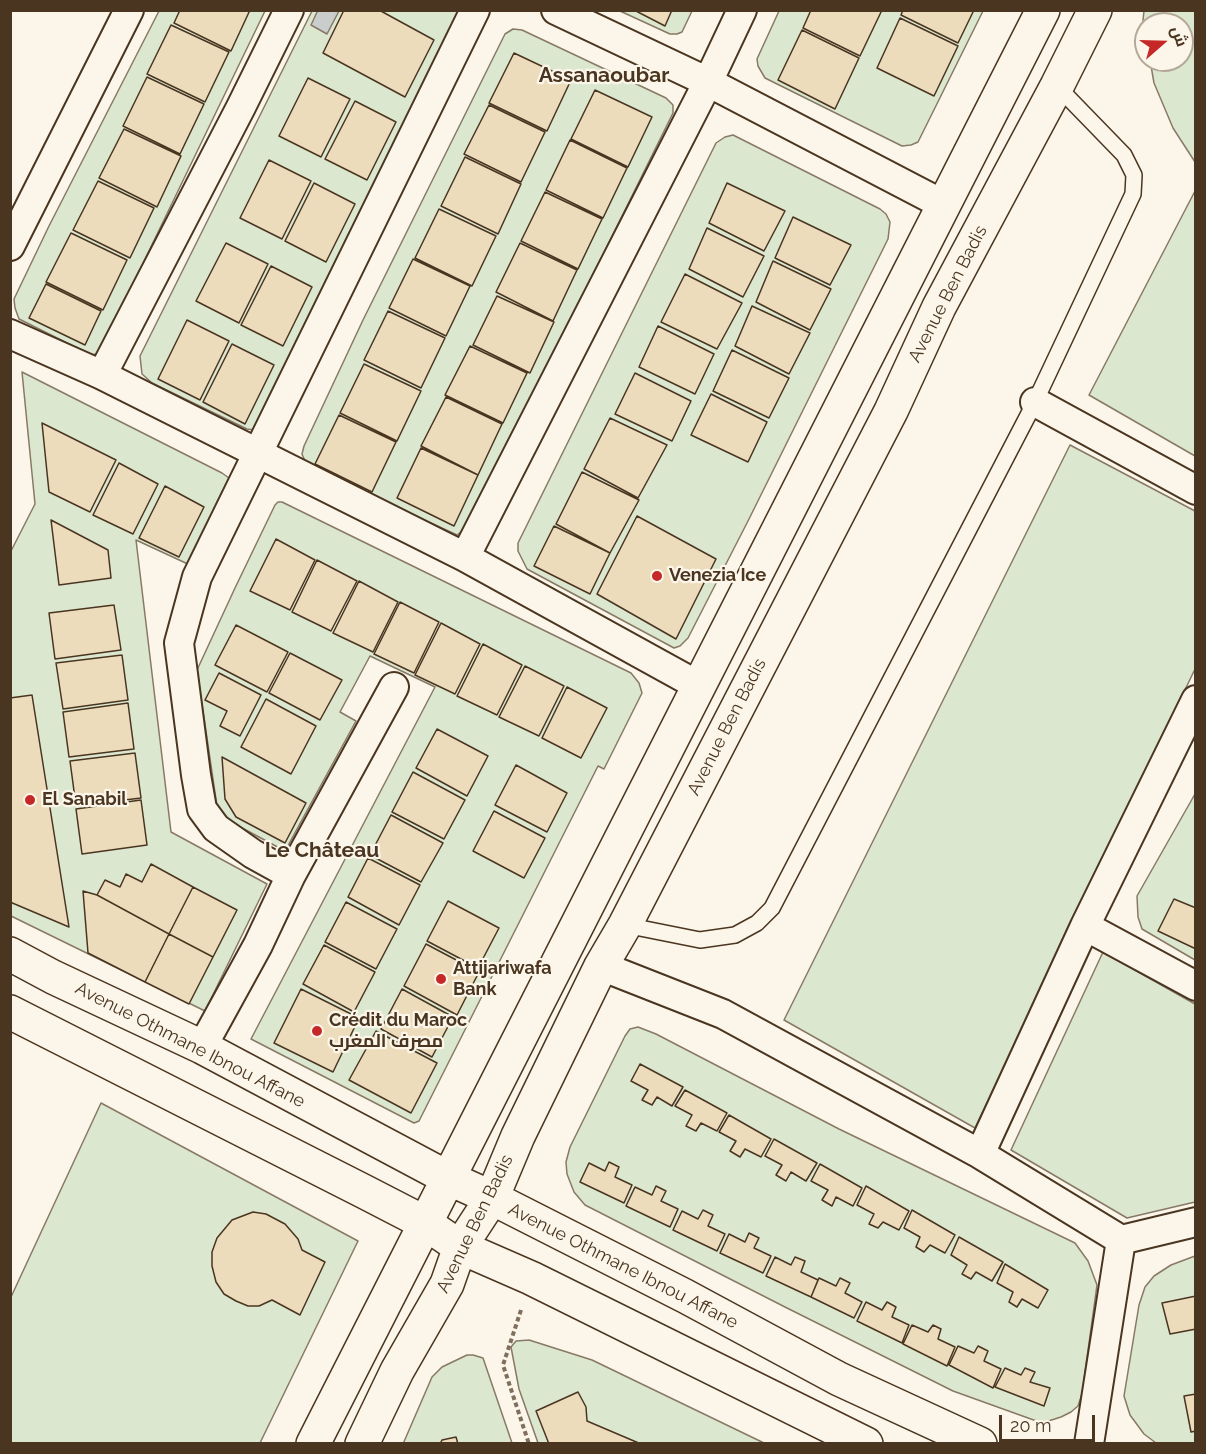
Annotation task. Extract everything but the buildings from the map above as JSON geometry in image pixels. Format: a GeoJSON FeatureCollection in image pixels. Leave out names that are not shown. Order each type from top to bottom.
{"type":"FeatureCollection","features":[{"type":"Feature","properties":{"kind":"main road"},"geometry":{"type":"LineString","coordinates":[[313,1443],[1043,10]]}},
{"type":"Feature","properties":{"kind":"main road","name":"Avenue Ben Badis"},"geometry":{"type":"LineString","coordinates":[[362,1443],[397,1371],[447,1284],[460,1247],[492,1198],[518,1136],[601,966],[625,925],[891,411],[939,307],[1095,10]]}},
{"type":"Feature","properties":{"kind":"main road","name":"Avenue Othmane Ibnou Affane"},"geometry":{"type":"LineString","coordinates":[[10,954],[53,977],[202,1047],[448,1178],[685,1296],[839,1379],[980,1443]]}},
{"type":"Feature","properties":{"kind":"main road"},"geometry":{"type":"LineString","coordinates":[[10,1012],[355,1186],[425,1223],[460,1247],[531,1278],[866,1443]]}},
{"type":"Feature","properties":{"kind":"street"},"geometry":{"type":"LineString","coordinates":[[10,246],[129,10]]}},
{"type":"Feature","properties":{"kind":"street"},"geometry":{"type":"LineString","coordinates":[[102,375],[289,10]]}},
{"type":"Feature","properties":{"kind":"street"},"geometry":{"type":"LineString","coordinates":[[291,875],[253,854],[216,828],[202,809],[179,643],[197,577],[475,10]]}},
{"type":"Feature","properties":{"kind":"street"},"geometry":{"type":"LineString","coordinates":[[556,10],[708,82],[944,205]]}},
{"type":"Feature","properties":{"kind":"street"},"geometry":{"type":"LineString","coordinates":[[465,557],[708,82],[742,10]]}},
{"type":"Feature","properties":{"kind":"street"},"geometry":{"type":"LineString","coordinates":[[10,334],[102,375],[465,557],[699,686]]}},
{"type":"Feature","properties":{"kind":"street"},"geometry":{"type":"LineString","coordinates":[[1035,402],[1196,490]]}},
{"type":"Feature","properties":{"kind":"street"},"geometry":{"type":"LineString","coordinates":[[202,1047],[258,945],[291,875],[394,687]]}},
{"type":"Feature","properties":{"kind":"street"},"geometry":{"type":"LineString","coordinates":[[980,1154],[1085,926],[1193,713]]}},
{"type":"Feature","properties":{"kind":"street"},"geometry":{"type":"LineString","coordinates":[[1085,926],[1196,986]]}},
{"type":"Feature","properties":{"kind":"street"},"geometry":{"type":"LineString","coordinates":[[601,966],[723,1014],[980,1154],[1121,1240],[1196,1222]]}},
{"type":"Feature","properties":{"kind":"street"},"geometry":{"type":"LineString","coordinates":[[1089,1443],[1121,1240]]}},
{"type":"Feature","properties":{"kind":"lane"},"geometry":{"type":"LineString","coordinates":[[625,925],[700,940],[735,935],[758,923],[772,908],[1035,402],[1133,194],[1134,175],[1124,155],[1057,86]]}},
{"type":"Feature","properties":{"kind":"path"},"geometry":{"type":"LineString","coordinates":[[529,1443],[502,1365],[531,1278]]}},
{"type":"Feature","properties":{"kind":"green space"},"geometry":{"type":"Polygon","coordinates":[[[159,11],[265,11],[103,346],[97,354],[91,355],[19,319],[14,299],[159,11]]]}},
{"type":"Feature","properties":{"kind":"green space"},"geometry":{"type":"Polygon","coordinates":[[[312,11],[459,11],[460,14],[254,430],[247,429],[152,383],[142,374],[140,356],[312,11]]]}},
{"type":"Feature","properties":{"kind":"green space"},"geometry":{"type":"Polygon","coordinates":[[[620,11],[692,11],[682,32],[670,34],[620,11]]]}},
{"type":"Feature","properties":{"kind":"green space"},"geometry":{"type":"Polygon","coordinates":[[[779,11],[983,11],[918,142],[902,146],[765,78],[757,59],[779,11]]]}},
{"type":"Feature","properties":{"kind":"green space"},"geometry":{"type":"Polygon","coordinates":[[[1195,11],[1195,162],[1173,128],[1154,83],[1152,72],[1194,72],[1194,12],[1144,12],[1195,11]]]}},
{"type":"Feature","properties":{"kind":"green space"},"geometry":{"type":"Polygon","coordinates":[[[513,29],[522,30],[666,98],[673,105],[673,113],[471,521],[457,535],[307,466],[302,454],[363,320],[505,34],[513,29]]]}},
{"type":"Feature","properties":{"kind":"green space"},"geometry":{"type":"Polygon","coordinates":[[[733,135],[880,209],[890,222],[888,239],[748,521],[688,638],[680,646],[674,648],[527,569],[518,551],[518,543],[716,143],[733,135]]]}},
{"type":"Feature","properties":{"kind":"green space"},"geometry":{"type":"Polygon","coordinates":[[[1195,191],[1196,456],[1089,395],[1195,191]]]}},
{"type":"Feature","properties":{"kind":"green space"},"geometry":{"type":"Polygon","coordinates":[[[22,372],[222,473],[229,478],[231,483],[190,565],[136,540],[171,832],[267,884],[205,1011],[11,916],[10,553],[35,504],[22,372]]]}},
{"type":"Feature","properties":{"kind":"green space"},"geometry":{"type":"Polygon","coordinates":[[[1070,445],[1195,511],[1195,669],[975,1128],[784,1020],[1070,445]]]}},
{"type":"Feature","properties":{"kind":"green space"},"geometry":{"type":"Polygon","coordinates":[[[278,502],[631,673],[639,683],[642,693],[604,769],[598,766],[419,1121],[414,1123],[251,1039],[435,687],[370,656],[340,712],[356,721],[285,851],[231,822],[220,812],[217,806],[197,670],[278,502]]]}},
{"type":"Feature","properties":{"kind":"green space"},"geometry":{"type":"Polygon","coordinates":[[[1195,794],[1195,960],[1142,929],[1138,917],[1137,896],[1195,794]]]}},
{"type":"Feature","properties":{"kind":"green space"},"geometry":{"type":"Polygon","coordinates":[[[1103,952],[1195,1004],[1195,1202],[1127,1218],[1011,1150],[1103,952]]]}},
{"type":"Feature","properties":{"kind":"green space"},"geometry":{"type":"Polygon","coordinates":[[[638,1027],[656,1034],[839,1129],[1075,1243],[1088,1261],[1097,1285],[1082,1394],[1078,1406],[1061,1417],[1042,1423],[953,1391],[585,1205],[574,1192],[567,1174],[566,1162],[570,1147],[625,1036],[630,1029],[638,1027]]]}},
{"type":"Feature","properties":{"kind":"green space"},"geometry":{"type":"Polygon","coordinates":[[[101,1103],[358,1241],[260,1443],[11,1444],[11,1297],[101,1103]]]}},
{"type":"Feature","properties":{"kind":"green space"},"geometry":{"type":"Polygon","coordinates":[[[1195,1256],[1195,1443],[1156,1443],[1144,1434],[1130,1415],[1124,1396],[1139,1305],[1145,1287],[1154,1276],[1171,1265],[1195,1256]]]}},
{"type":"Feature","properties":{"kind":"green space"},"geometry":{"type":"Polygon","coordinates":[[[529,1340],[592,1360],[764,1443],[538,1443],[519,1389],[511,1347],[516,1341],[529,1340]]]}},
{"type":"Feature","properties":{"kind":"green space"},"geometry":{"type":"Polygon","coordinates":[[[467,1355],[483,1358],[512,1443],[403,1444],[432,1377],[442,1367],[467,1355]]]}},
{"type":"Feature","properties":{"kind":"shaded area"},"geometry":{"type":"Polygon","coordinates":[[[318,10],[339,11],[327,34],[311,25],[318,10]]]}},
{"type":"Feature","properties":{"kind":"place","name":"Venezia Ice"},"geometry":{"type":"Point","coordinates":[657,576]}},
{"type":"Feature","properties":{"kind":"place","name":"El Sanabil"},"geometry":{"type":"Point","coordinates":[30,800]}},
{"type":"Feature","properties":{"kind":"place","name":"Attijariwafa Bank"},"geometry":{"type":"Point","coordinates":[441,979]}},
{"type":"Feature","properties":{"kind":"place","name":"Crédit du Maroc مصرف المغرب"},"geometry":{"type":"Point","coordinates":[317,1031]}},
{"type":"Feature","properties":{"kind":"district","name":"Assanaoubar"},"geometry":{"type":"Point","coordinates":[604,76]}},
{"type":"Feature","properties":{"kind":"district","name":"Le Château"},"geometry":{"type":"Point","coordinates":[322,851]}}]}
